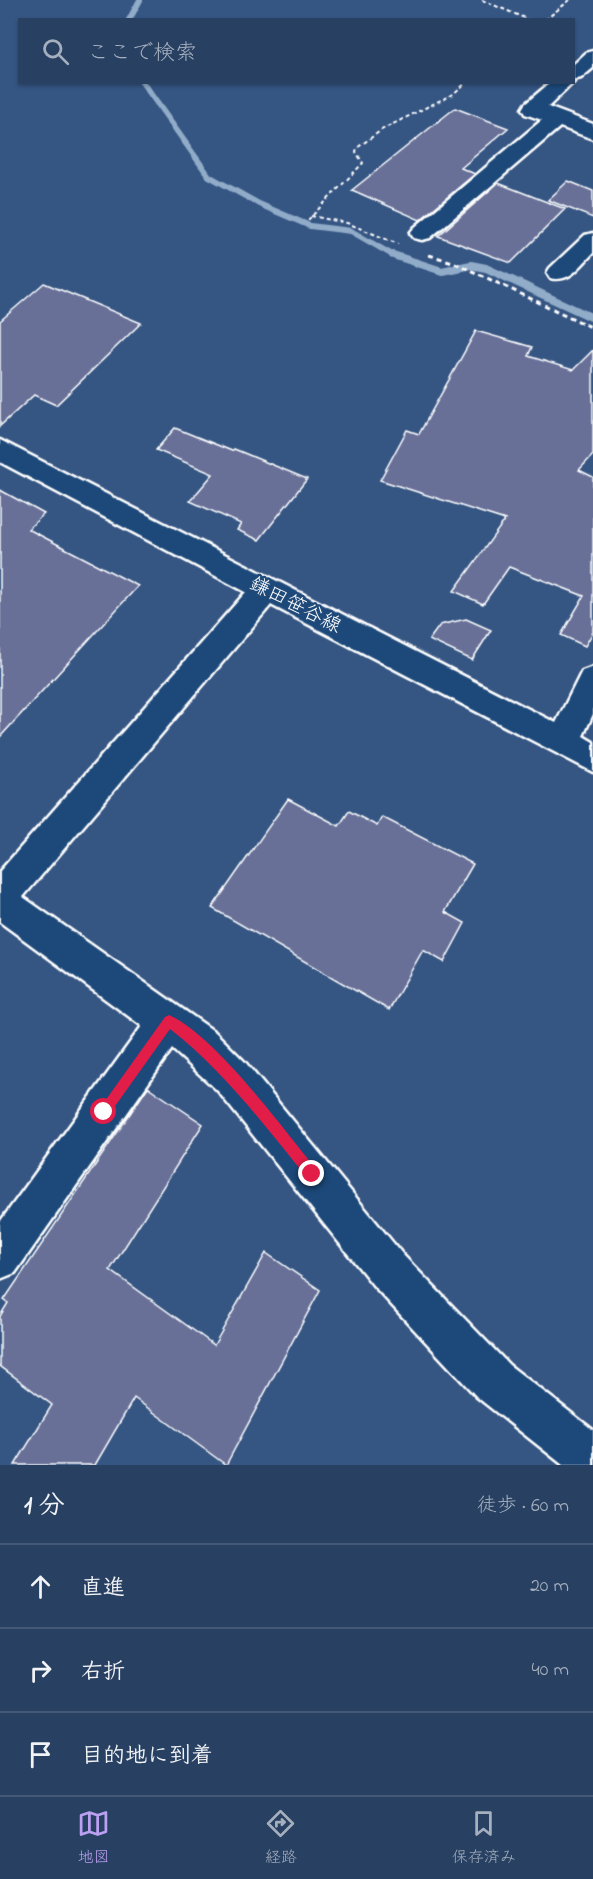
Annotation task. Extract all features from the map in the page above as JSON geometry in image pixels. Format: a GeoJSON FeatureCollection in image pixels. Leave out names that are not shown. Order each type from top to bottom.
{"type":"FeatureCollection","features":[{"type":"Feature","properties":{"kind":"street"},"geometry":{"type":"LineString","coordinates":[[575,72],[593,57]]}},
{"type":"Feature","properties":{"kind":"street"},"geometry":{"type":"LineString","coordinates":[[562,84],[533,109],[593,132]]}},
{"type":"Feature","properties":{"kind":"street"},"geometry":{"type":"LineString","coordinates":[[424,244],[558,118]]}},
{"type":"Feature","properties":{"kind":"street"},"geometry":{"type":"LineString","coordinates":[[559,273],[593,240]]}},
{"type":"Feature","properties":{"kind":"street","name":"鎌田笹谷線"},"geometry":{"type":"LineString","coordinates":[[0,450],[593,758]]}},
{"type":"Feature","properties":{"kind":"street"},"geometry":{"type":"LineString","coordinates":[[267,589],[0,899],[201,1046],[231,1076],[388,1270],[493,1381],[593,1459]]}},
{"type":"Feature","properties":{"kind":"street"},"geometry":{"type":"LineString","coordinates":[[563,743],[593,680]]}},
{"type":"Feature","properties":{"kind":"street"},"geometry":{"type":"LineString","coordinates":[[0,1258],[169,1021]]}},
{"type":"Feature","properties":{"kind":"path"},"geometry":{"type":"LineString","coordinates":[[482,0],[525,18]]}},
{"type":"Feature","properties":{"kind":"path"},"geometry":{"type":"LineString","coordinates":[[548,18],[570,0]]}},
{"type":"Feature","properties":{"kind":"path"},"geometry":{"type":"LineString","coordinates":[[308,220],[363,163],[356,152],[357,148],[384,129],[453,94],[465,84]]}},
{"type":"Feature","properties":{"kind":"path"},"geometry":{"type":"LineString","coordinates":[[312,216],[342,220],[363,226],[402,246]]}},
{"type":"Feature","properties":{"kind":"path"},"geometry":{"type":"LineString","coordinates":[[424,244],[453,262],[593,328]]}},
{"type":"Feature","properties":{"kind":"building"},"geometry":{"type":"Polygon","coordinates":[[[455,108],[508,128],[461,168],[475,174],[420,220],[352,190],[455,108]]]}},
{"type":"Feature","properties":{"kind":"building"},"geometry":{"type":"Polygon","coordinates":[[[568,181],[593,191],[593,218],[548,200],[568,181]]]}},
{"type":"Feature","properties":{"kind":"building"},"geometry":{"type":"Polygon","coordinates":[[[498,183],[565,209],[511,263],[438,236],[498,183]]]}},
{"type":"Feature","properties":{"kind":"building"},"geometry":{"type":"Polygon","coordinates":[[[44,283],[141,323],[56,405],[34,395],[0,426],[0,321],[44,283]]]}},
{"type":"Feature","properties":{"kind":"building"},"geometry":{"type":"Polygon","coordinates":[[[476,331],[532,347],[528,356],[573,370],[593,350],[593,455],[579,470],[593,477],[593,632],[585,646],[561,635],[584,596],[509,567],[483,604],[454,591],[505,520],[380,480],[407,430],[419,434],[476,331]]]}},
{"type":"Feature","properties":{"kind":"building"},"geometry":{"type":"Polygon","coordinates":[[[175,428],[307,479],[259,540],[237,530],[241,524],[190,501],[213,474],[156,450],[175,428]]]}},
{"type":"Feature","properties":{"kind":"building"},"geometry":{"type":"Polygon","coordinates":[[[0,490],[44,514],[28,529],[138,586],[0,737],[0,490]]]}},
{"type":"Feature","properties":{"kind":"building"},"geometry":{"type":"Polygon","coordinates":[[[466,619],[491,630],[472,660],[429,640],[440,625],[466,619]]]}},
{"type":"Feature","properties":{"kind":"building"},"geometry":{"type":"Polygon","coordinates":[[[288,799],[339,826],[349,811],[377,826],[382,817],[473,864],[445,912],[465,923],[444,962],[423,950],[389,1010],[212,908],[288,799]]]}},
{"type":"Feature","properties":{"kind":"building"},"geometry":{"type":"Polygon","coordinates":[[[148,1087],[203,1124],[110,1270],[214,1345],[266,1253],[320,1290],[226,1465],[134,1398],[95,1465],[15,1465],[52,1405],[0,1366],[0,1316],[8,1303],[4,1300],[148,1087]]]}},
{"type":"Feature","properties":{"kind":"waterway"},"geometry":{"type":"LineString","coordinates":[[130,18],[140,0]]}},
{"type":"Feature","properties":{"kind":"waterway"},"geometry":{"type":"LineString","coordinates":[[143,84],[209,176],[259,204],[310,226],[351,231],[396,257]]}},
{"type":"Feature","properties":{"kind":"waterway"},"geometry":{"type":"LineString","coordinates":[[393,255],[442,271],[471,265],[486,268],[593,318]]}},
{"type":"Feature","properties":{"kind":"route"},"geometry":{"type":"LineString","coordinates":[[104,1112],[169,1021],[201,1046],[231,1076],[312,1174]]}}]}
